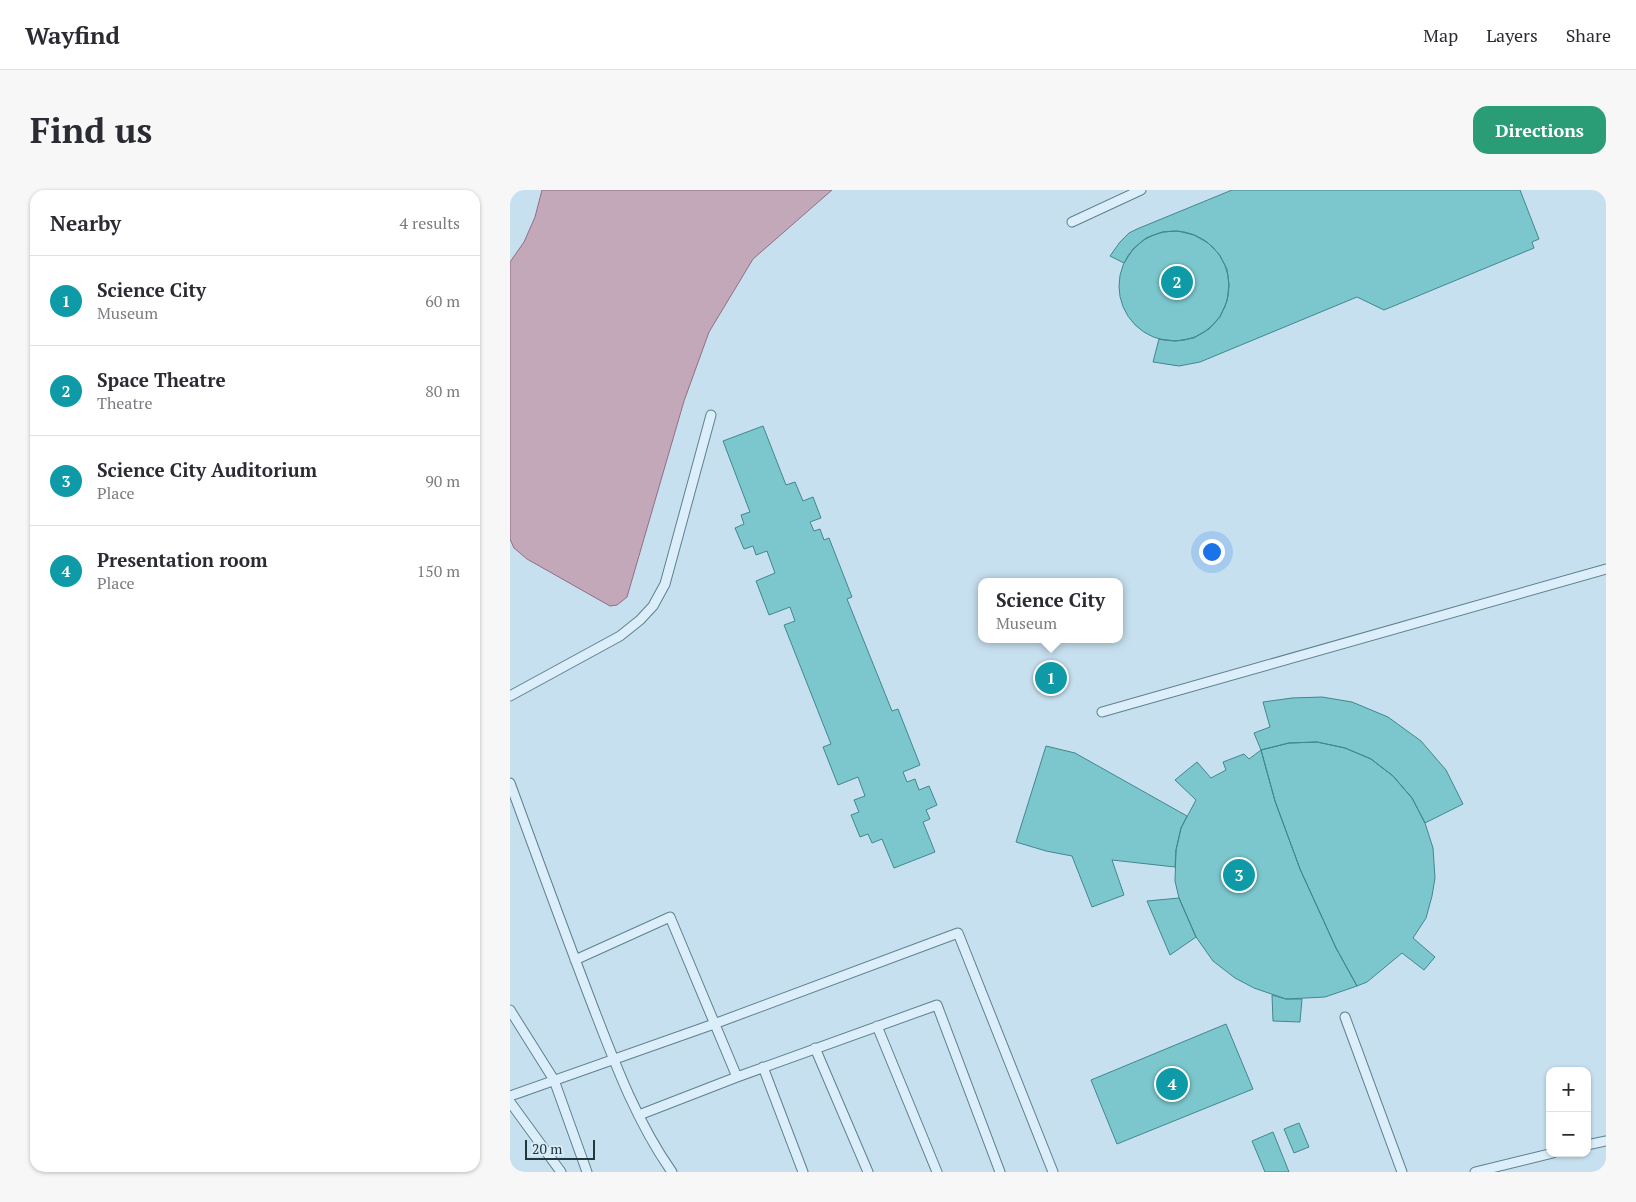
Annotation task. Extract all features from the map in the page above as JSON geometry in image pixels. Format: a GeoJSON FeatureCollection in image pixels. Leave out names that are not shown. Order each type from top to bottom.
{"type":"FeatureCollection","features":[{"type":"Feature","properties":{"kind":"lane"},"geometry":{"type":"LineString","coordinates":[[1072,222],[1141,190]]}},
{"type":"Feature","properties":{"kind":"lane"},"geometry":{"type":"LineString","coordinates":[[510,696],[620,636],[640,620],[653,606],[664,584],[711,415]]}},
{"type":"Feature","properties":{"kind":"lane"},"geometry":{"type":"LineString","coordinates":[[1102,712],[1606,569]]}},
{"type":"Feature","properties":{"kind":"lane"},"geometry":{"type":"LineString","coordinates":[[510,783],[575,960],[614,1059],[660,1156],[672,1172]]}},
{"type":"Feature","properties":{"kind":"lane"},"geometry":{"type":"LineString","coordinates":[[575,960],[670,917],[737,1077]]}},
{"type":"Feature","properties":{"kind":"lane"},"geometry":{"type":"LineString","coordinates":[[510,1096],[714,1024],[958,933],[1052,1172]]}},
{"type":"Feature","properties":{"kind":"lane"},"geometry":{"type":"LineString","coordinates":[[639,1115],[815,1048],[937,1005],[1000,1172]]}},
{"type":"Feature","properties":{"kind":"lane"},"geometry":{"type":"LineString","coordinates":[[510,1010],[554,1080],[587,1172]]}},
{"type":"Feature","properties":{"kind":"lane"},"geometry":{"type":"LineString","coordinates":[[1345,1017],[1402,1172]]}},
{"type":"Feature","properties":{"kind":"lane"},"geometry":{"type":"LineString","coordinates":[[877,1026],[937,1172]]}},
{"type":"Feature","properties":{"kind":"lane"},"geometry":{"type":"LineString","coordinates":[[815,1048],[868,1172]]}},
{"type":"Feature","properties":{"kind":"lane"},"geometry":{"type":"LineString","coordinates":[[764,1068],[803,1172]]}},
{"type":"Feature","properties":{"kind":"lane"},"geometry":{"type":"LineString","coordinates":[[510,1102],[561,1172]]}},
{"type":"Feature","properties":{"kind":"lane"},"geometry":{"type":"LineString","coordinates":[[1591,1144],[1606,1141]]}},
{"type":"Feature","properties":{"kind":"lane"},"geometry":{"type":"LineString","coordinates":[[1475,1172],[1546,1155]]}},
{"type":"Feature","properties":{"kind":"shaded area"},"geometry":{"type":"Polygon","coordinates":[[[542,190],[832,190],[753,259],[709,332],[684,401],[627,597],[617,605],[610,606],[527,559],[514,548],[510,539],[510,262],[524,242],[535,217],[542,190]]]}},
{"type":"Feature","properties":{"kind":"building"},"geometry":{"type":"Polygon","coordinates":[[[1232,190],[1520,190],[1539,239],[1532,242],[1534,248],[1384,310],[1357,297],[1200,362],[1179,366],[1153,362],[1159,339],[1176,341],[1194,338],[1209,329],[1220,317],[1227,301],[1229,285],[1227,269],[1219,254],[1208,243],[1194,235],[1178,231],[1162,232],[1146,238],[1133,249],[1124,263],[1110,256],[1129,233],[1232,190]]]}},
{"type":"Feature","properties":{"kind":"building"},"geometry":{"type":"Polygon","coordinates":[[[1174,231],[1195,235],[1213,247],[1225,265],[1229,286],[1225,307],[1213,325],[1195,337],[1174,341],[1153,337],[1135,325],[1123,307],[1119,286],[1123,265],[1135,247],[1153,235],[1174,231]]]}},
{"type":"Feature","properties":{"kind":"building"},"geometry":{"type":"Polygon","coordinates":[[[763,426],[786,485],[795,482],[803,501],[813,497],[821,518],[810,522],[814,531],[820,529],[824,540],[829,538],[852,597],[847,599],[892,711],[898,709],[920,765],[903,772],[907,782],[915,779],[919,790],[929,786],[937,805],[926,810],[930,819],[923,822],[935,852],[894,868],[882,839],[872,843],[868,834],[860,837],[851,815],[859,812],[854,800],[865,796],[858,777],[838,785],[823,747],[831,744],[784,625],[795,621],[790,607],[769,615],[756,581],[775,573],[767,551],[756,555],[753,546],[744,549],[735,528],[744,524],[741,515],[750,512],[723,441],[763,426]]]}},
{"type":"Feature","properties":{"kind":"building"},"geometry":{"type":"Polygon","coordinates":[[[1322,697],[1352,702],[1388,717],[1421,741],[1446,770],[1463,804],[1425,823],[1412,798],[1393,776],[1371,759],[1345,748],[1317,742],[1289,743],[1261,750],[1254,733],[1270,727],[1263,702],[1292,698],[1322,697]]]}},
{"type":"Feature","properties":{"kind":"building"},"geometry":{"type":"Polygon","coordinates":[[[1317,742],[1345,748],[1371,759],[1393,776],[1412,798],[1425,823],[1433,848],[1435,878],[1426,918],[1413,938],[1435,957],[1424,970],[1402,953],[1367,982],[1357,986],[1336,948],[1300,869],[1275,801],[1261,750],[1289,743],[1317,742]]]}},
{"type":"Feature","properties":{"kind":"building"},"geometry":{"type":"Polygon","coordinates":[[[1046,746],[1075,753],[1187,816],[1181,828],[1176,850],[1175,867],[1112,860],[1124,895],[1092,907],[1072,856],[1016,842],[1046,746]]]}},
{"type":"Feature","properties":{"kind":"building"},"geometry":{"type":"Polygon","coordinates":[[[1261,750],[1275,801],[1300,869],[1336,948],[1357,986],[1325,997],[1286,999],[1254,988],[1235,978],[1213,961],[1196,937],[1179,898],[1175,881],[1176,850],[1181,828],[1196,800],[1175,780],[1197,762],[1211,778],[1226,770],[1223,762],[1244,754],[1249,759],[1261,750]]]}},
{"type":"Feature","properties":{"kind":"building"},"geometry":{"type":"Polygon","coordinates":[[[1179,898],[1196,937],[1170,955],[1147,901],[1179,898]]]}},
{"type":"Feature","properties":{"kind":"building"},"geometry":{"type":"Polygon","coordinates":[[[1272,995],[1286,999],[1302,999],[1300,1022],[1273,1021],[1272,995]]]}},
{"type":"Feature","properties":{"kind":"building"},"geometry":{"type":"Polygon","coordinates":[[[1226,1024],[1253,1089],[1117,1144],[1091,1080],[1226,1024]]]}},
{"type":"Feature","properties":{"kind":"building"},"geometry":{"type":"Polygon","coordinates":[[[1299,1123],[1309,1147],[1294,1153],[1284,1129],[1299,1123]]]}},
{"type":"Feature","properties":{"kind":"building"},"geometry":{"type":"Polygon","coordinates":[[[1273,1132],[1289,1172],[1265,1172],[1252,1141],[1273,1132]]]}},
{"type":"Feature","properties":{"kind":"place","name":"Space Theatre"},"geometry":{"type":"Point","coordinates":[1177,282]}},
{"type":"Feature","properties":{"kind":"place","name":"Science City"},"geometry":{"type":"Point","coordinates":[1051,678]}},
{"type":"Feature","properties":{"kind":"place","name":"Science City Auditorium"},"geometry":{"type":"Point","coordinates":[1239,875]}},
{"type":"Feature","properties":{"kind":"place","name":"Presentation room"},"geometry":{"type":"Point","coordinates":[1172,1084]}}]}
